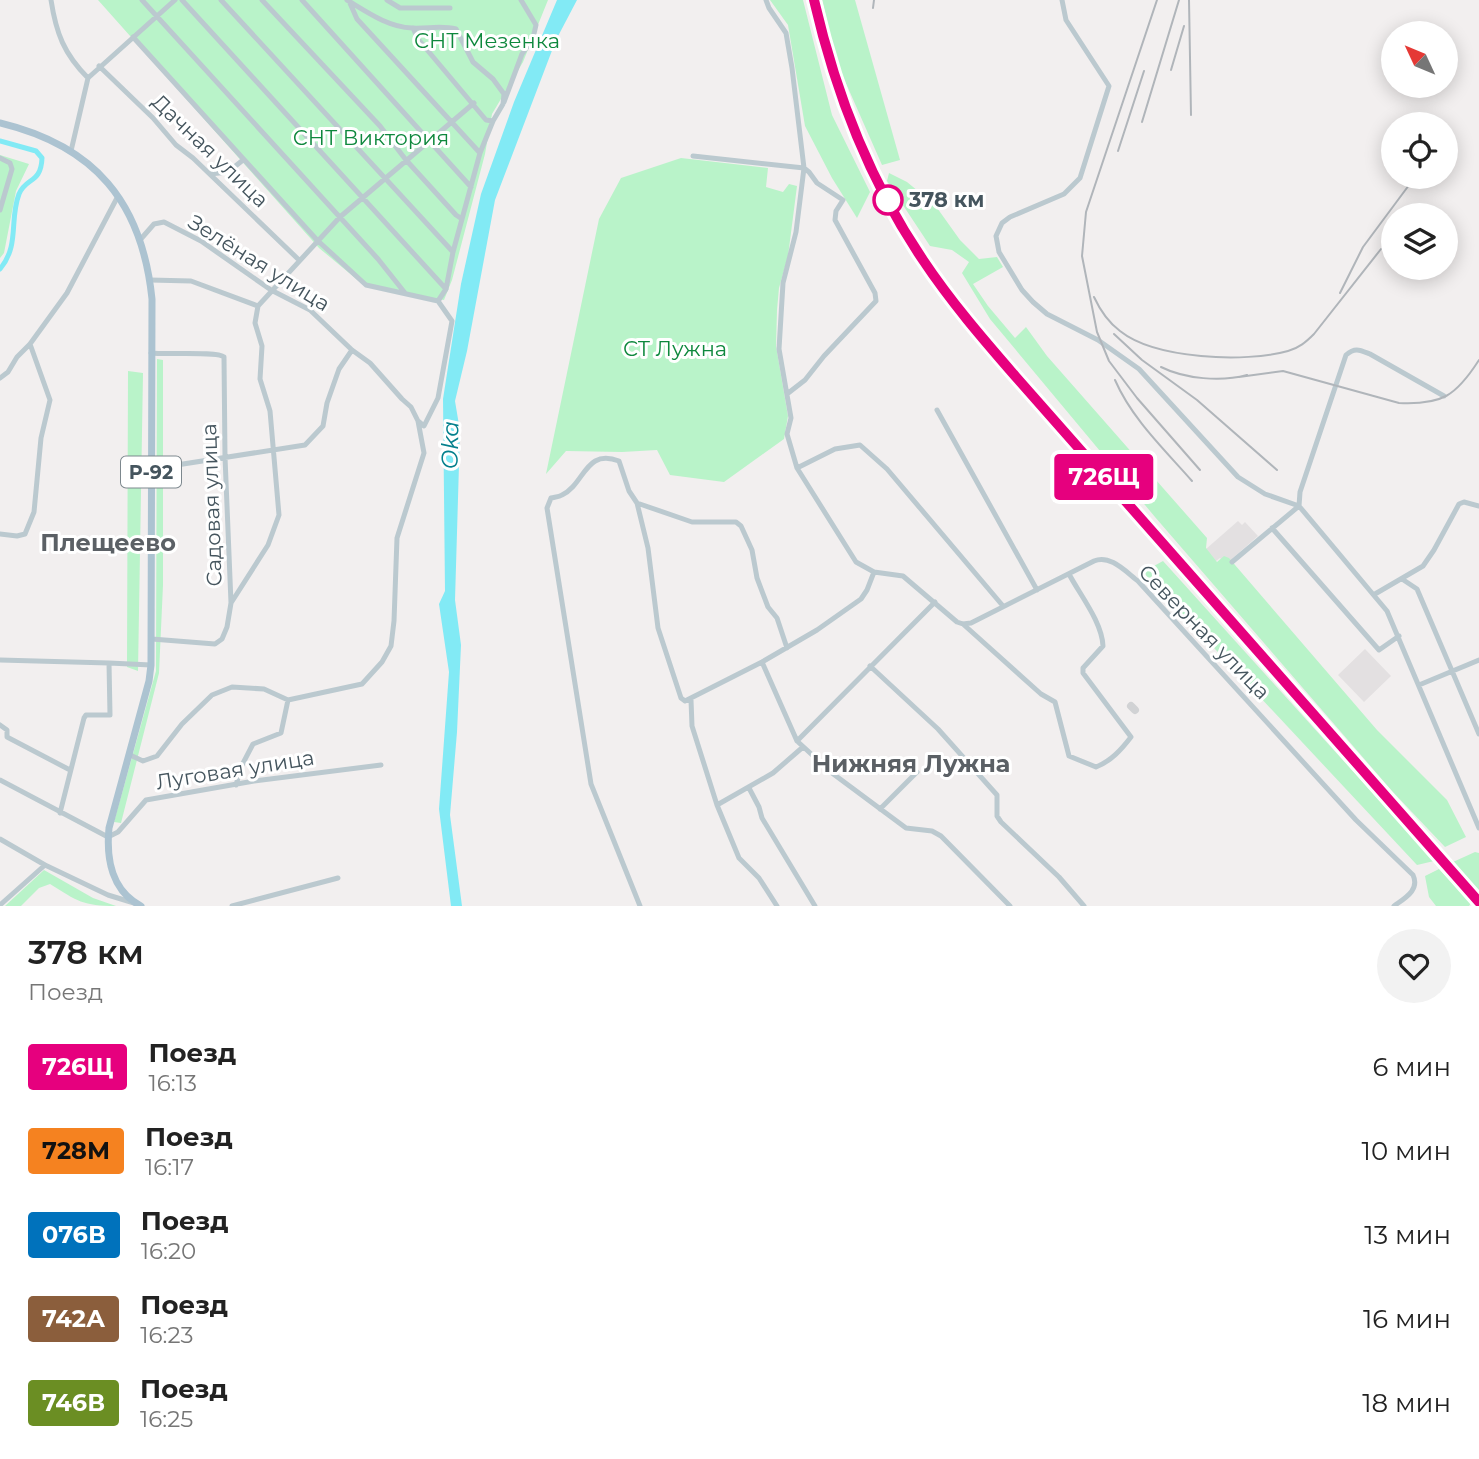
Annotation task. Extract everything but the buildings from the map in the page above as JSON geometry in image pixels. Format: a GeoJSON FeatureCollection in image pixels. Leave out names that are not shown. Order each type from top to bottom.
{"type":"FeatureCollection","features":[{"type":"Feature","properties":{"kind":"main road","name":"Р-92"},"geometry":{"type":"LineString","coordinates":[[0,123],[32,132],[71,150],[99,173],[118,196],[140,240],[150,280],[151,665],[108,837],[109,859],[115,880],[125,896],[141,906]]}},
{"type":"Feature","properties":{"kind":"street"},"geometry":{"type":"LineString","coordinates":[[51,0],[58,36],[76,66],[88,78]]}},
{"type":"Feature","properties":{"kind":"street"},"geometry":{"type":"LineString","coordinates":[[142,0],[405,292]]}},
{"type":"Feature","properties":{"kind":"street"},"geometry":{"type":"LineString","coordinates":[[71,150],[88,78],[175,0]]}},
{"type":"Feature","properties":{"kind":"street"},"geometry":{"type":"LineString","coordinates":[[182,0],[446,289]]}},
{"type":"Feature","properties":{"kind":"street"},"geometry":{"type":"LineString","coordinates":[[221,0],[453,252]]}},
{"type":"Feature","properties":{"kind":"street"},"geometry":{"type":"LineString","coordinates":[[262,0],[462,219]]}},
{"type":"Feature","properties":{"kind":"street"},"geometry":{"type":"LineString","coordinates":[[302,0],[471,187]]}},
{"type":"Feature","properties":{"kind":"street"},"geometry":{"type":"LineString","coordinates":[[387,0],[400,8],[450,8]]}},
{"type":"Feature","properties":{"kind":"street"},"geometry":{"type":"LineString","coordinates":[[438,301],[446,289],[453,252],[480,153],[493,121],[508,95],[522,54],[533,38],[536,26],[521,0]]}},
{"type":"Feature","properties":{"kind":"street"},"geometry":{"type":"LineString","coordinates":[[766,0],[786,33],[804,168],[796,232],[783,283],[779,349],[791,418],[788,434],[797,468],[856,562],[874,572],[903,576],[957,622],[963,624],[1041,694],[1055,702],[1069,756],[1096,767],[1119,752],[1131,737],[1083,673],[1083,668],[1103,646],[1103,641],[1096,622],[1069,574]]}},
{"type":"Feature","properties":{"kind":"street"},"geometry":{"type":"LineString","coordinates":[[1062,0],[1066,20],[1109,86],[1080,178],[1064,194],[1002,223],[996,236],[999,252],[1022,290],[1033,302],[1047,314],[1098,340],[1139,369],[1238,477],[1265,494],[1299,506],[1375,594],[1399,636],[1479,828]]}},
{"type":"Feature","properties":{"kind":"street"},"geometry":{"type":"LineString","coordinates":[[348,1],[382,21],[413,28],[446,26],[456,29],[472,62],[493,79],[504,94],[503,104]]}},
{"type":"Feature","properties":{"kind":"street"},"geometry":{"type":"LineString","coordinates":[[348,1],[357,19],[480,153]]}},
{"type":"Feature","properties":{"kind":"street"},"geometry":{"type":"LineString","coordinates":[[413,28],[418,39],[486,120],[493,121]]}},
{"type":"Feature","properties":{"kind":"street"},"geometry":{"type":"LineString","coordinates":[[133,37],[317,240],[366,285],[438,301],[452,321],[439,398],[424,426],[418,421]]}},
{"type":"Feature","properties":{"kind":"street","name":"Дачная улица"},"geometry":{"type":"LineString","coordinates":[[99,66],[153,118],[176,145],[299,260]]}},
{"type":"Feature","properties":{"kind":"street"},"geometry":{"type":"LineString","coordinates":[[231,603],[268,545],[276,524],[279,503],[270,411],[260,379],[262,346],[255,323],[258,306],[340,217],[474,103]]}},
{"type":"Feature","properties":{"kind":"street"},"geometry":{"type":"LineString","coordinates":[[693,156],[804,168],[817,183],[843,200],[836,211],[835,220],[875,293],[876,301],[805,380],[787,394]]}},
{"type":"Feature","properties":{"kind":"street"},"geometry":{"type":"LineString","coordinates":[[0,158],[10,163],[12,169],[0,210]]}},
{"type":"Feature","properties":{"kind":"street"},"geometry":{"type":"LineString","coordinates":[[210,174],[228,172],[243,160]]}},
{"type":"Feature","properties":{"kind":"street"},"geometry":{"type":"LineString","coordinates":[[0,378],[8,372],[67,293],[118,196]]}},
{"type":"Feature","properties":{"kind":"street","name":"Зелёная улица"},"geometry":{"type":"LineString","coordinates":[[140,240],[155,224],[164,222],[201,241],[271,290],[310,310],[352,350],[370,363],[416,413],[418,421]]}},
{"type":"Feature","properties":{"kind":"street"},"geometry":{"type":"LineString","coordinates":[[150,280],[191,281],[258,306]]}},
{"type":"Feature","properties":{"kind":"street"},"geometry":{"type":"LineString","coordinates":[[0,534],[25,534],[34,512],[41,438],[50,400],[30,344]]}},
{"type":"Feature","properties":{"kind":"street"},"geometry":{"type":"LineString","coordinates":[[1231,562],[1299,506],[1300,492],[1346,355],[1352,350],[1358,349],[1393,366],[1444,396]]}},
{"type":"Feature","properties":{"kind":"street"},"geometry":{"type":"LineString","coordinates":[[151,470],[305,445],[322,429],[338,369],[352,350]]}},
{"type":"Feature","properties":{"kind":"street","name":"Садовая улица"},"geometry":{"type":"LineString","coordinates":[[151,353],[217,353],[225,357],[225,457],[231,603],[230,621],[225,634],[218,642],[211,644],[152,639]]}},
{"type":"Feature","properties":{"kind":"street"},"geometry":{"type":"LineString","coordinates":[[937,410],[1037,590]]}},
{"type":"Feature","properties":{"kind":"street"},"geometry":{"type":"LineString","coordinates":[[130,755],[143,761],[157,756],[182,724],[204,702],[212,695],[232,687],[264,689],[288,700],[362,684],[382,662],[391,646],[397,538],[424,453],[418,421]]}},
{"type":"Feature","properties":{"kind":"street"},"geometry":{"type":"LineString","coordinates":[[797,468],[835,449],[860,445],[887,469],[1003,606]]}},
{"type":"Feature","properties":{"kind":"street"},"geometry":{"type":"LineString","coordinates":[[640,906],[591,784],[547,508],[551,498],[566,492],[585,473],[591,462],[598,459],[619,461],[629,491],[637,503],[648,548],[658,628],[681,698],[685,701],[762,662],[817,630],[861,599],[874,572]]}},
{"type":"Feature","properties":{"kind":"street"},"geometry":{"type":"LineString","coordinates":[[637,503],[692,522],[736,522],[741,526],[752,550],[752,559],[768,607],[777,618],[787,648]]}},
{"type":"Feature","properties":{"kind":"street"},"geometry":{"type":"LineString","coordinates":[[1375,594],[1415,572],[1430,558],[1461,503],[1479,506]]}},
{"type":"Feature","properties":{"kind":"street"},"geometry":{"type":"LineString","coordinates":[[1272,528],[1379,650],[1399,636]]}},
{"type":"Feature","properties":{"kind":"street","name":"Северная улица"},"geometry":{"type":"LineString","coordinates":[[963,624],[971,623],[1099,558],[1104,558],[1138,581],[1356,820],[1413,875],[1414,890],[1394,906]]}},
{"type":"Feature","properties":{"kind":"street"},"geometry":{"type":"LineString","coordinates":[[1402,579],[1417,589],[1479,734]]}},
{"type":"Feature","properties":{"kind":"street"},"geometry":{"type":"LineString","coordinates":[[797,741],[935,602]]}},
{"type":"Feature","properties":{"kind":"street"},"geometry":{"type":"LineString","coordinates":[[0,660],[151,665]]}},
{"type":"Feature","properties":{"kind":"street"},"geometry":{"type":"LineString","coordinates":[[1419,685],[1479,660]]}},
{"type":"Feature","properties":{"kind":"street"},"geometry":{"type":"LineString","coordinates":[[762,662],[797,741],[803,747],[832,774],[906,828],[932,831],[941,836],[1010,906]]}},
{"type":"Feature","properties":{"kind":"street"},"geometry":{"type":"LineString","coordinates":[[60,813],[84,718],[86,715],[110,715],[109,663]]}},
{"type":"Feature","properties":{"kind":"street"},"geometry":{"type":"LineString","coordinates":[[870,666],[974,766],[997,795],[997,816],[1001,822],[1059,877],[1084,906]]}},
{"type":"Feature","properties":{"kind":"street"},"geometry":{"type":"LineString","coordinates":[[236,785],[247,751],[253,744],[281,733],[288,700]]}},
{"type":"Feature","properties":{"kind":"street"},"geometry":{"type":"LineString","coordinates":[[691,700],[692,726],[717,805],[739,858],[759,878],[777,906]]}},
{"type":"Feature","properties":{"kind":"street"},"geometry":{"type":"LineString","coordinates":[[0,725],[7,730],[7,737],[70,770]]}},
{"type":"Feature","properties":{"kind":"street"},"geometry":{"type":"LineString","coordinates":[[717,805],[787,763],[803,747]]}},
{"type":"Feature","properties":{"kind":"street","name":"Луговая улица"},"geometry":{"type":"LineString","coordinates":[[108,837],[118,832],[146,800],[381,765]]}},
{"type":"Feature","properties":{"kind":"street"},"geometry":{"type":"LineString","coordinates":[[880,809],[917,772]]}},
{"type":"Feature","properties":{"kind":"street"},"geometry":{"type":"LineString","coordinates":[[0,780],[108,837]]}},
{"type":"Feature","properties":{"kind":"street"},"geometry":{"type":"LineString","coordinates":[[749,788],[762,818],[815,906]]}},
{"type":"Feature","properties":{"kind":"street"},"geometry":{"type":"LineString","coordinates":[[0,839],[45,865],[108,895],[141,906]]}},
{"type":"Feature","properties":{"kind":"street"},"geometry":{"type":"LineString","coordinates":[[2,901],[45,865]]}},
{"type":"Feature","properties":{"kind":"street"},"geometry":{"type":"LineString","coordinates":[[232,906],[338,878]]}},
{"type":"Feature","properties":{"kind":"shaded area"},"geometry":{"type":"Polygon","coordinates":[[[1238,521],[1242,525],[1245,522],[1258,536],[1226,564],[1220,558],[1216,561],[1206,549],[1238,521]]]}},
{"type":"Feature","properties":{"kind":"shaded area"},"geometry":{"type":"Polygon","coordinates":[[[1365,649],[1391,676],[1364,702],[1338,675],[1365,649]]]}},
{"type":"Feature","properties":{"kind":"green space","name":"СНТ Виктория"},"geometry":{"type":"Polygon","coordinates":[[[98,0],[548,0],[523,62],[492,114],[485,154],[452,280],[444,300],[366,287],[319,248],[98,0]]]}},
{"type":"Feature","properties":{"kind":"green space"},"geometry":{"type":"Polygon","coordinates":[[[770,0],[803,0],[832,115],[870,192],[857,218],[805,126],[788,25],[770,0]]]}},
{"type":"Feature","properties":{"kind":"green space"},"geometry":{"type":"Polygon","coordinates":[[[822,0],[855,0],[900,160],[882,165],[837,63],[822,0]]]}},
{"type":"Feature","properties":{"kind":"green space"},"geometry":{"type":"Polygon","coordinates":[[[0,155],[29,164],[16,191],[4,253],[0,258],[0,155]]]}},
{"type":"Feature","properties":{"kind":"green space","name":"СТ Лужна"},"geometry":{"type":"Polygon","coordinates":[[[681,158],[768,168],[766,187],[783,192],[789,184],[797,186],[788,256],[779,288],[777,310],[776,346],[788,416],[784,439],[724,482],[670,475],[657,450],[566,451],[546,474],[599,219],[621,178],[681,158]]]}},
{"type":"Feature","properties":{"kind":"green space"},"geometry":{"type":"Polygon","coordinates":[[[889,173],[907,182],[935,205],[960,240],[979,259],[997,257],[1003,267],[973,284],[988,306],[1015,338],[1026,327],[1047,356],[1207,538],[1206,548],[1217,562],[1224,556],[1229,558],[1377,730],[1447,800],[1466,837],[1445,847],[1392,791],[1155,517],[990,319],[962,273],[969,262],[952,250],[930,246],[887,181],[889,173]]]}},
{"type":"Feature","properties":{"kind":"green space"},"geometry":{"type":"Polygon","coordinates":[[[157,359],[163,360],[163,585],[159,673],[121,823],[114,822],[156,671],[157,359]]]}},
{"type":"Feature","properties":{"kind":"green space"},"geometry":{"type":"Polygon","coordinates":[[[128,371],[143,373],[138,671],[127,667],[128,371]]]}},
{"type":"Feature","properties":{"kind":"green space"},"geometry":{"type":"Polygon","coordinates":[[[1163,561],[1434,861],[1417,865],[1143,572],[1163,561]]]}},
{"type":"Feature","properties":{"kind":"green space"},"geometry":{"type":"Polygon","coordinates":[[[1475,852],[1479,853],[1479,894],[1453,862],[1475,852]]]}},
{"type":"Feature","properties":{"kind":"green space"},"geometry":{"type":"Polygon","coordinates":[[[1439,869],[1471,903],[1469,906],[1436,906],[1429,897],[1425,876],[1439,869]]]}},
{"type":"Feature","properties":{"kind":"green space"},"geometry":{"type":"Polygon","coordinates":[[[44,870],[93,898],[116,906],[81,901],[50,884],[39,888],[21,906],[5,906],[44,870]]]}},
{"type":"Feature","properties":{"kind":"water","name":"Oka"},"geometry":{"type":"Polygon","coordinates":[[[557,0],[577,0],[556,40],[495,200],[455,401],[460,431],[455,600],[461,645],[450,815],[462,906],[451,906],[439,809],[449,672],[439,604],[445,591],[443,399],[461,284],[481,194],[514,102],[557,0]]]}},
{"type":"Feature","properties":{"kind":"waterway"},"geometry":{"type":"LineString","coordinates":[[0,141],[36,151],[42,158],[39,172],[19,194],[10,251],[0,269]]}},
{"type":"Feature","properties":{"kind":"taxiway"},"geometry":{"type":"LineString","coordinates":[[1131,706],[1135,710]]}},
{"type":"Feature","properties":{"kind":"railway"},"geometry":{"type":"LineString","coordinates":[[811,0],[825,52],[861,149],[883,195],[936,281],[1002,365],[1479,906]]}},
{"type":"Feature","properties":{"kind":"railway"},"geometry":{"type":"LineString","coordinates":[[873,8],[874,0]]}},
{"type":"Feature","properties":{"kind":"railway"},"geometry":{"type":"LineString","coordinates":[[1157,0],[1086,212],[1082,256],[1097,332],[1109,361],[1137,398],[1200,470]]}},
{"type":"Feature","properties":{"kind":"railway"},"geometry":{"type":"LineString","coordinates":[[1142,122],[1179,0]]}},
{"type":"Feature","properties":{"kind":"railway"},"geometry":{"type":"LineString","coordinates":[[1189,0],[1191,115]]}},
{"type":"Feature","properties":{"kind":"railway"},"geometry":{"type":"LineString","coordinates":[[1171,70],[1184,26]]}},
{"type":"Feature","properties":{"kind":"railway"},"geometry":{"type":"LineString","coordinates":[[1118,151],[1144,71]]}},
{"type":"Feature","properties":{"kind":"railway"},"geometry":{"type":"LineString","coordinates":[[1340,293],[1363,247],[1406,189]]}},
{"type":"Feature","properties":{"kind":"railway"},"geometry":{"type":"LineString","coordinates":[[1094,297],[1105,316],[1120,331],[1155,348],[1201,356],[1270,355],[1296,348],[1311,337],[1381,249]]}},
{"type":"Feature","properties":{"kind":"railway"},"geometry":{"type":"LineString","coordinates":[[1114,334],[1142,360],[1197,400],[1277,470]]}},
{"type":"Feature","properties":{"kind":"railway"},"geometry":{"type":"LineString","coordinates":[[1239,377],[1283,371],[1399,403],[1414,403],[1446,396],[1463,382],[1479,360]]}},
{"type":"Feature","properties":{"kind":"railway"},"geometry":{"type":"LineString","coordinates":[[1161,367],[1203,378],[1247,375]]}},
{"type":"Feature","properties":{"kind":"railway"},"geometry":{"type":"LineString","coordinates":[[1115,380],[1139,421],[1192,481]]}},
{"type":"Feature","properties":{"kind":"train","name":"726Щ"},"geometry":{"type":"LineString","coordinates":[[814,0],[838,86],[875,175],[921,257],[954,304],[1479,902]]}},
{"type":"Feature","properties":{"kind":"place","name":"378 км"},"geometry":{"type":"Point","coordinates":[888,200]}},
{"type":"Feature","properties":{"kind":"district","name":"Плещеево"},"geometry":{"type":"Point","coordinates":[108,543]}},
{"type":"Feature","properties":{"kind":"district","name":"Нижняя Лужна"},"geometry":{"type":"Point","coordinates":[911,764]}},
{"type":"Feature","properties":{"kind":"park label","name":"СНТ Мезенка"},"geometry":{"type":"Point","coordinates":[487,41]}}]}
